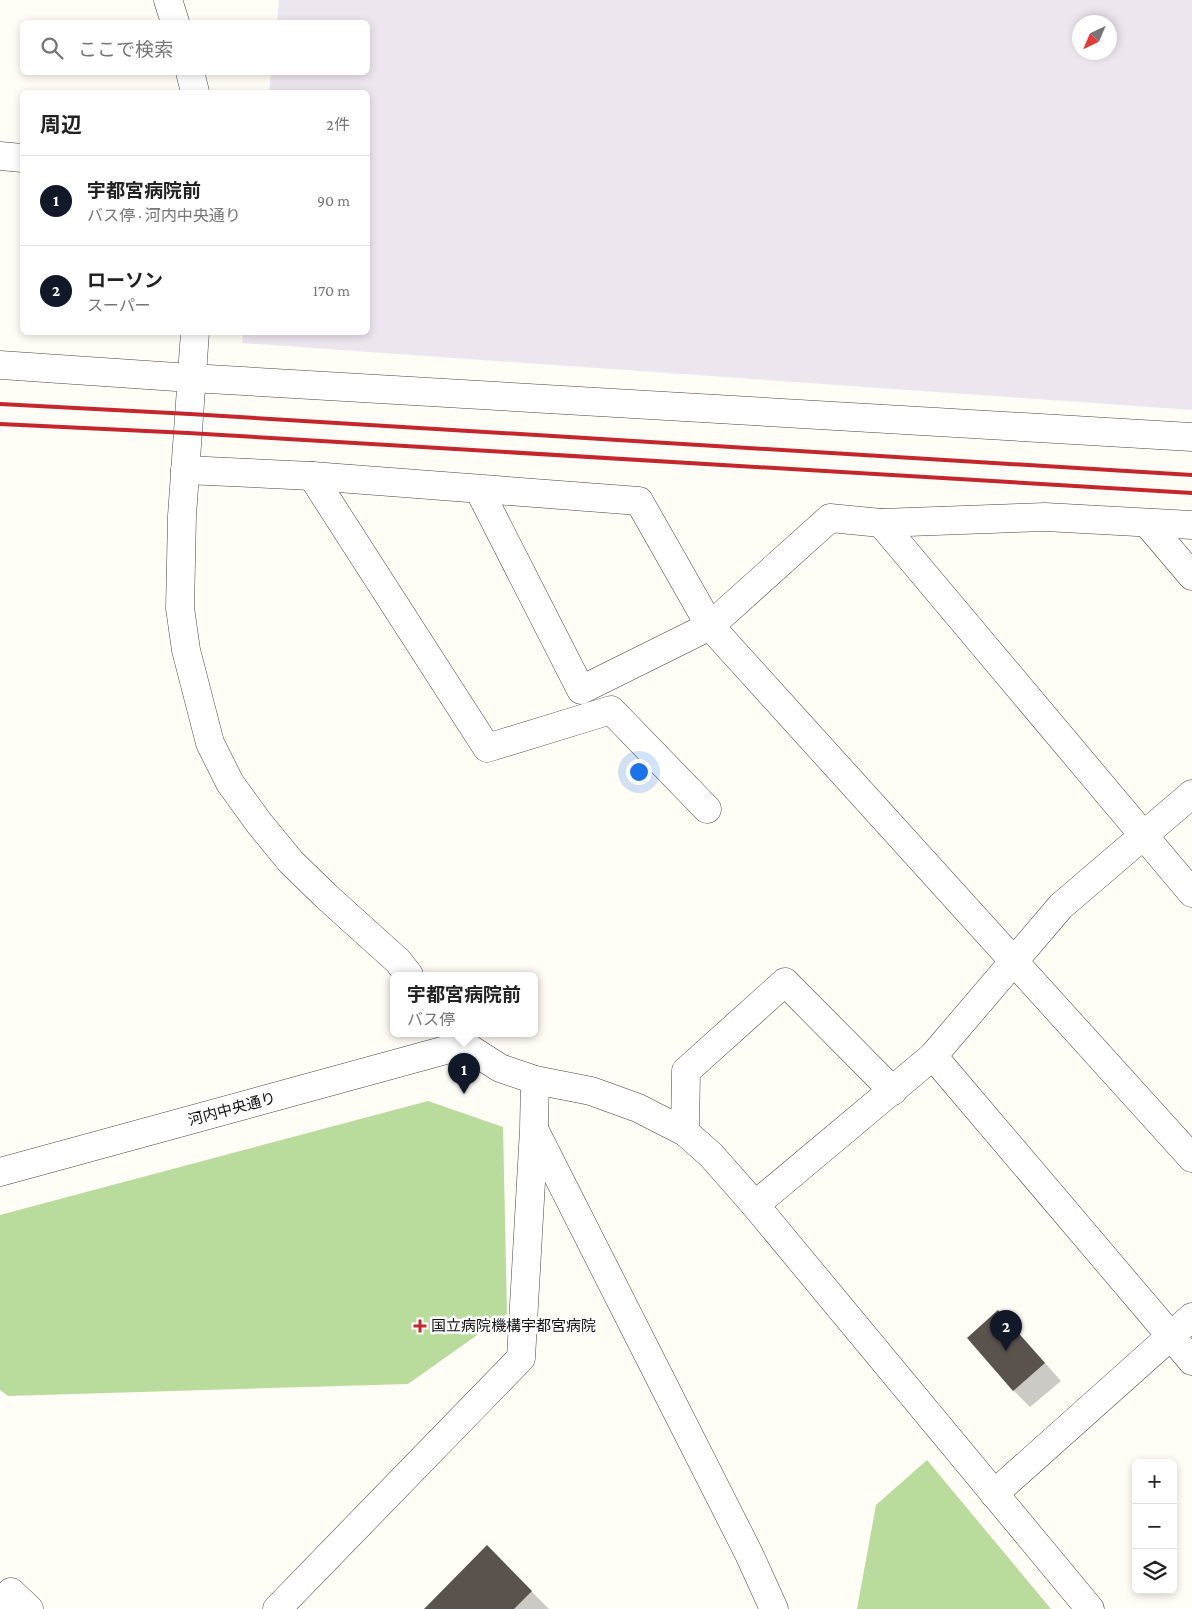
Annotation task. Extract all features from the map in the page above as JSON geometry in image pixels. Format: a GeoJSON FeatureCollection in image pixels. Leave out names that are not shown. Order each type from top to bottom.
{"type":"FeatureCollection","features":[{"type":"Feature","properties":{"kind":"street"},"geometry":{"type":"LineString","coordinates":[[168,0],[174,20]]}},
{"type":"Feature","properties":{"kind":"street"},"geometry":{"type":"LineString","coordinates":[[191,75],[194,90]]}},
{"type":"Feature","properties":{"kind":"street"},"geometry":{"type":"LineString","coordinates":[[0,156],[20,158]]}},
{"type":"Feature","properties":{"kind":"street"},"geometry":{"type":"LineString","coordinates":[[195,335],[182,516],[180,608],[186,650],[210,743],[230,783],[291,862],[398,960],[407,972]]}},
{"type":"Feature","properties":{"kind":"street"},"geometry":{"type":"LineString","coordinates":[[0,365],[1192,437]]}},
{"type":"Feature","properties":{"kind":"street"},"geometry":{"type":"LineString","coordinates":[[185,470],[312,476],[639,501],[710,626],[1192,1158]]}},
{"type":"Feature","properties":{"kind":"street"},"geometry":{"type":"LineString","coordinates":[[312,476],[488,748],[611,710],[707,809]]}},
{"type":"Feature","properties":{"kind":"street"},"geometry":{"type":"LineString","coordinates":[[479,490],[581,690],[710,626],[830,518],[881,523],[1045,517],[1192,525]]}},
{"type":"Feature","properties":{"kind":"street"},"geometry":{"type":"LineString","coordinates":[[881,523],[1192,892]]}},
{"type":"Feature","properties":{"kind":"street"},"geometry":{"type":"LineString","coordinates":[[1147,523],[1192,576]]}},
{"type":"Feature","properties":{"kind":"street"},"geometry":{"type":"LineString","coordinates":[[755,1205],[933,1056],[1061,906],[1192,794]]}},
{"type":"Feature","properties":{"kind":"street"},"geometry":{"type":"LineString","coordinates":[[684,1132],[686,1071],[786,982],[893,1091]]}},
{"type":"Feature","properties":{"kind":"street"},"geometry":{"type":"LineString","coordinates":[[459,1039],[500,1068],[535,1080],[601,1094],[638,1108],[684,1132],[718,1162],[1090,1609]]}},
{"type":"Feature","properties":{"kind":"street","name":"河内中央通り"},"geometry":{"type":"LineString","coordinates":[[0,1172],[459,1039]]}},
{"type":"Feature","properties":{"kind":"street"},"geometry":{"type":"LineString","coordinates":[[933,1056],[1192,1361]]}},
{"type":"Feature","properties":{"kind":"street"},"geometry":{"type":"LineString","coordinates":[[277,1609],[521,1358],[535,1080]]}},
{"type":"Feature","properties":{"kind":"street"},"geometry":{"type":"LineString","coordinates":[[534,1129],[749,1554],[774,1609]]}},
{"type":"Feature","properties":{"kind":"street"},"geometry":{"type":"LineString","coordinates":[[994,1494],[1192,1317]]}},
{"type":"Feature","properties":{"kind":"street"},"geometry":{"type":"LineString","coordinates":[[0,1605],[11,1592],[29,1609]]}},
{"type":"Feature","properties":{"kind":"shaded area"},"geometry":{"type":"Polygon","coordinates":[[[279,0],[1192,0],[1192,410],[242,343],[243,335],[370,335],[370,90],[269,90],[271,75],[370,75],[370,20],[277,20],[279,0]]]}},
{"type":"Feature","properties":{"kind":"green space"},"geometry":{"type":"Polygon","coordinates":[[[428,1101],[503,1127],[507,1314],[408,1384],[8,1396],[0,1390],[0,1215],[428,1101]]]}},
{"type":"Feature","properties":{"kind":"green space"},"geometry":{"type":"Polygon","coordinates":[[[927,1460],[1051,1609],[857,1609],[876,1505],[927,1460]]]}},
{"type":"Feature","properties":{"kind":"building"},"geometry":{"type":"Polygon","coordinates":[[[998,1310],[1045,1363],[1013,1391],[967,1338],[998,1310]]]}},
{"type":"Feature","properties":{"kind":"building"},"geometry":{"type":"Polygon","coordinates":[[[487,1545],[532,1591],[514,1609],[424,1609],[487,1545]]]}},
{"type":"Feature","properties":{"kind":"railway"},"geometry":{"type":"LineString","coordinates":[[0,404],[1192,475]]}},
{"type":"Feature","properties":{"kind":"railway"},"geometry":{"type":"LineString","coordinates":[[0,424],[188,433],[1192,493]]}},
{"type":"Feature","properties":{"kind":"place","name":"宇都宮病院前"},"geometry":{"type":"Point","coordinates":[464,1094]}},
{"type":"Feature","properties":{"kind":"place","name":"国立病院機構宇都宮病院"},"geometry":{"type":"Point","coordinates":[420,1326]}},
{"type":"Feature","properties":{"kind":"place","name":"ローソン"},"geometry":{"type":"Point","coordinates":[1006,1351]}}]}
